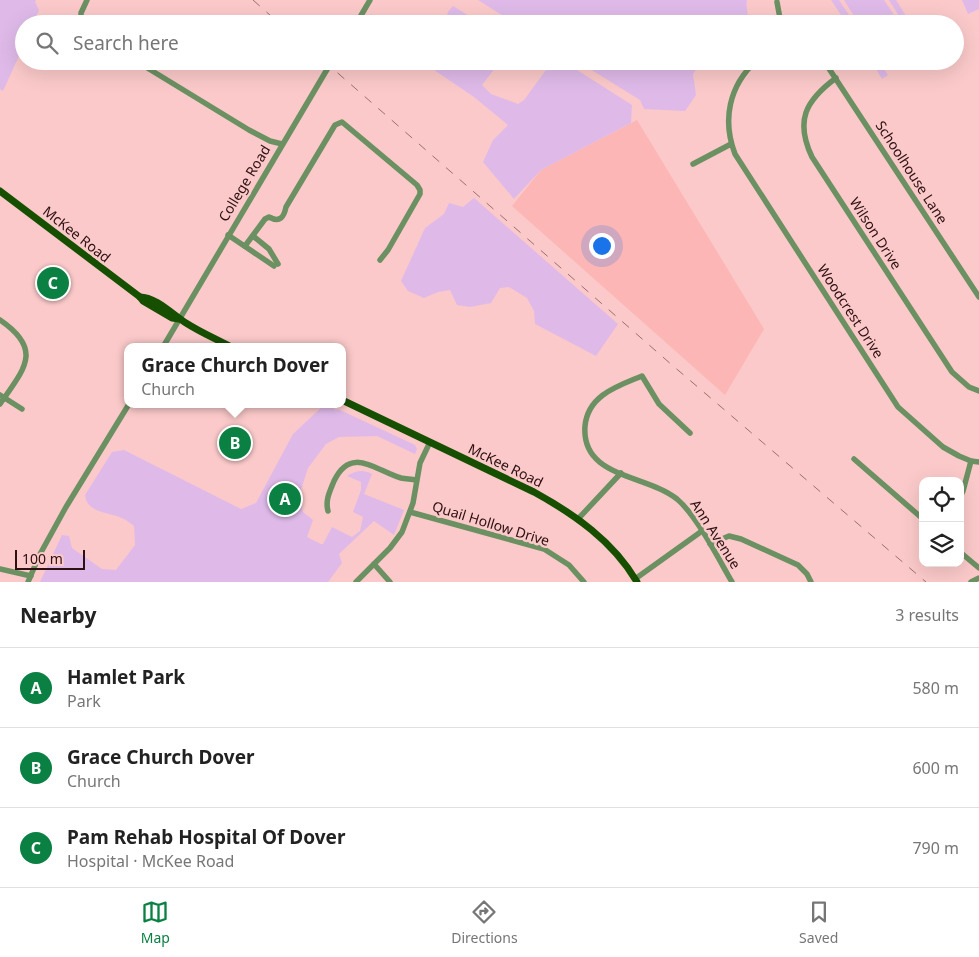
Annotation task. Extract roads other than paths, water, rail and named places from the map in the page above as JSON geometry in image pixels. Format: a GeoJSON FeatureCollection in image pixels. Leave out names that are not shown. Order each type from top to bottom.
{"type":"FeatureCollection","features":[{"type":"Feature","properties":{"kind":"main road","name":"McKee Road"},"geometry":{"type":"LineString","coordinates":[[0,191],[140,297],[150,300],[175,314],[179,319],[224,343]]}},
{"type":"Feature","properties":{"kind":"main road","name":"McKee Road"},"geometry":{"type":"LineString","coordinates":[[346,402],[534,492],[564,509],[609,545],[636,580]]}},
{"type":"Feature","properties":{"kind":"street"},"geometry":{"type":"LineString","coordinates":[[81,15],[87,0]]}},
{"type":"Feature","properties":{"kind":"street"},"geometry":{"type":"LineString","coordinates":[[361,15],[370,0]]}},
{"type":"Feature","properties":{"kind":"street"},"geometry":{"type":"LineString","coordinates":[[777,2],[779,15]]}},
{"type":"Feature","properties":{"kind":"street"},"geometry":{"type":"LineString","coordinates":[[151,70],[248,130],[282,144]]}},
{"type":"Feature","properties":{"kind":"street","name":"College Road"},"geometry":{"type":"LineString","coordinates":[[164,343],[327,70]]}},
{"type":"Feature","properties":{"kind":"street","name":"Woodcrest Drive"},"geometry":{"type":"LineString","coordinates":[[748,70],[737,86],[730,101],[728,111],[731,144],[744,170],[898,407],[943,447],[959,456],[979,462]]}},
{"type":"Feature","properties":{"kind":"street","name":"Schoolhouse Lane"},"geometry":{"type":"LineString","coordinates":[[830,70],[979,297]]}},
{"type":"Feature","properties":{"kind":"street","name":"Wilson Drive"},"geometry":{"type":"LineString","coordinates":[[836,78],[822,88],[808,106],[804,124],[805,143],[812,157],[952,372],[969,387],[979,391]]}},
{"type":"Feature","properties":{"kind":"street"},"geometry":{"type":"LineString","coordinates":[[245,246],[267,218],[274,220],[282,218],[286,206],[335,125],[342,122],[418,185],[420,190],[420,194],[388,250],[380,260]]}},
{"type":"Feature","properties":{"kind":"street"},"geometry":{"type":"LineString","coordinates":[[693,164],[731,144]]}},
{"type":"Feature","properties":{"kind":"street"},"geometry":{"type":"LineString","coordinates":[[228,235],[276,265],[269,249],[253,236]]}},
{"type":"Feature","properties":{"kind":"street"},"geometry":{"type":"LineString","coordinates":[[0,320],[18,333],[23,342],[26,355],[24,368],[2,396],[0,404]]}},
{"type":"Feature","properties":{"kind":"street","name":"Ann Avenue"},"geometry":{"type":"LineString","coordinates":[[690,433],[658,404],[642,376],[613,388],[602,395],[590,410],[586,422],[586,438],[593,456],[600,464],[674,497],[683,505],[702,531],[732,582]]}},
{"type":"Feature","properties":{"kind":"street"},"geometry":{"type":"LineString","coordinates":[[2,396],[22,409]]}},
{"type":"Feature","properties":{"kind":"street"},"geometry":{"type":"LineString","coordinates":[[0,569],[30,579],[39,556],[66,507],[127,408]]}},
{"type":"Feature","properties":{"kind":"street"},"geometry":{"type":"LineString","coordinates":[[356,582],[398,539],[410,512],[420,463],[430,442]]}},
{"type":"Feature","properties":{"kind":"street"},"geometry":{"type":"LineString","coordinates":[[854,459],[919,516]]}},
{"type":"Feature","properties":{"kind":"street"},"geometry":{"type":"LineString","coordinates":[[964,487],[971,461]]}},
{"type":"Feature","properties":{"kind":"street"},"geometry":{"type":"LineString","coordinates":[[328,511],[327,497],[340,471],[349,464],[365,462],[401,478],[416,480]]}},
{"type":"Feature","properties":{"kind":"street"},"geometry":{"type":"LineString","coordinates":[[578,519],[621,473]]}},
{"type":"Feature","properties":{"kind":"street","name":"Quail Hollow Drive"},"geometry":{"type":"LineString","coordinates":[[410,512],[539,548],[561,559],[584,582]]}},
{"type":"Feature","properties":{"kind":"street"},"geometry":{"type":"LineString","coordinates":[[636,580],[702,531]]}},
{"type":"Feature","properties":{"kind":"street"},"geometry":{"type":"LineString","coordinates":[[710,544],[729,536],[741,539],[798,565],[807,574],[811,582]]}},
{"type":"Feature","properties":{"kind":"street"},"geometry":{"type":"LineString","coordinates":[[964,555],[979,568]]}},
{"type":"Feature","properties":{"kind":"street"},"geometry":{"type":"LineString","coordinates":[[374,564],[390,582]]}},
{"type":"Feature","properties":{"kind":"street"},"geometry":{"type":"LineString","coordinates":[[971,582],[979,578]]}},
{"type":"Feature","properties":{"kind":"railway"},"geometry":{"type":"LineString","coordinates":[[253,0],[270,15]]}},
{"type":"Feature","properties":{"kind":"railway"},"geometry":{"type":"LineString","coordinates":[[334,70],[672,365],[926,582]]}},
{"type":"Feature","properties":{"kind":"place","name":"Pam Rehab Hospital Of Dover"},"geometry":{"type":"Point","coordinates":[53,283]}},
{"type":"Feature","properties":{"kind":"place","name":"Grace Church Dover"},"geometry":{"type":"Point","coordinates":[235,443]}},
{"type":"Feature","properties":{"kind":"place","name":"Hamlet Park"},"geometry":{"type":"Point","coordinates":[285,499]}}]}
